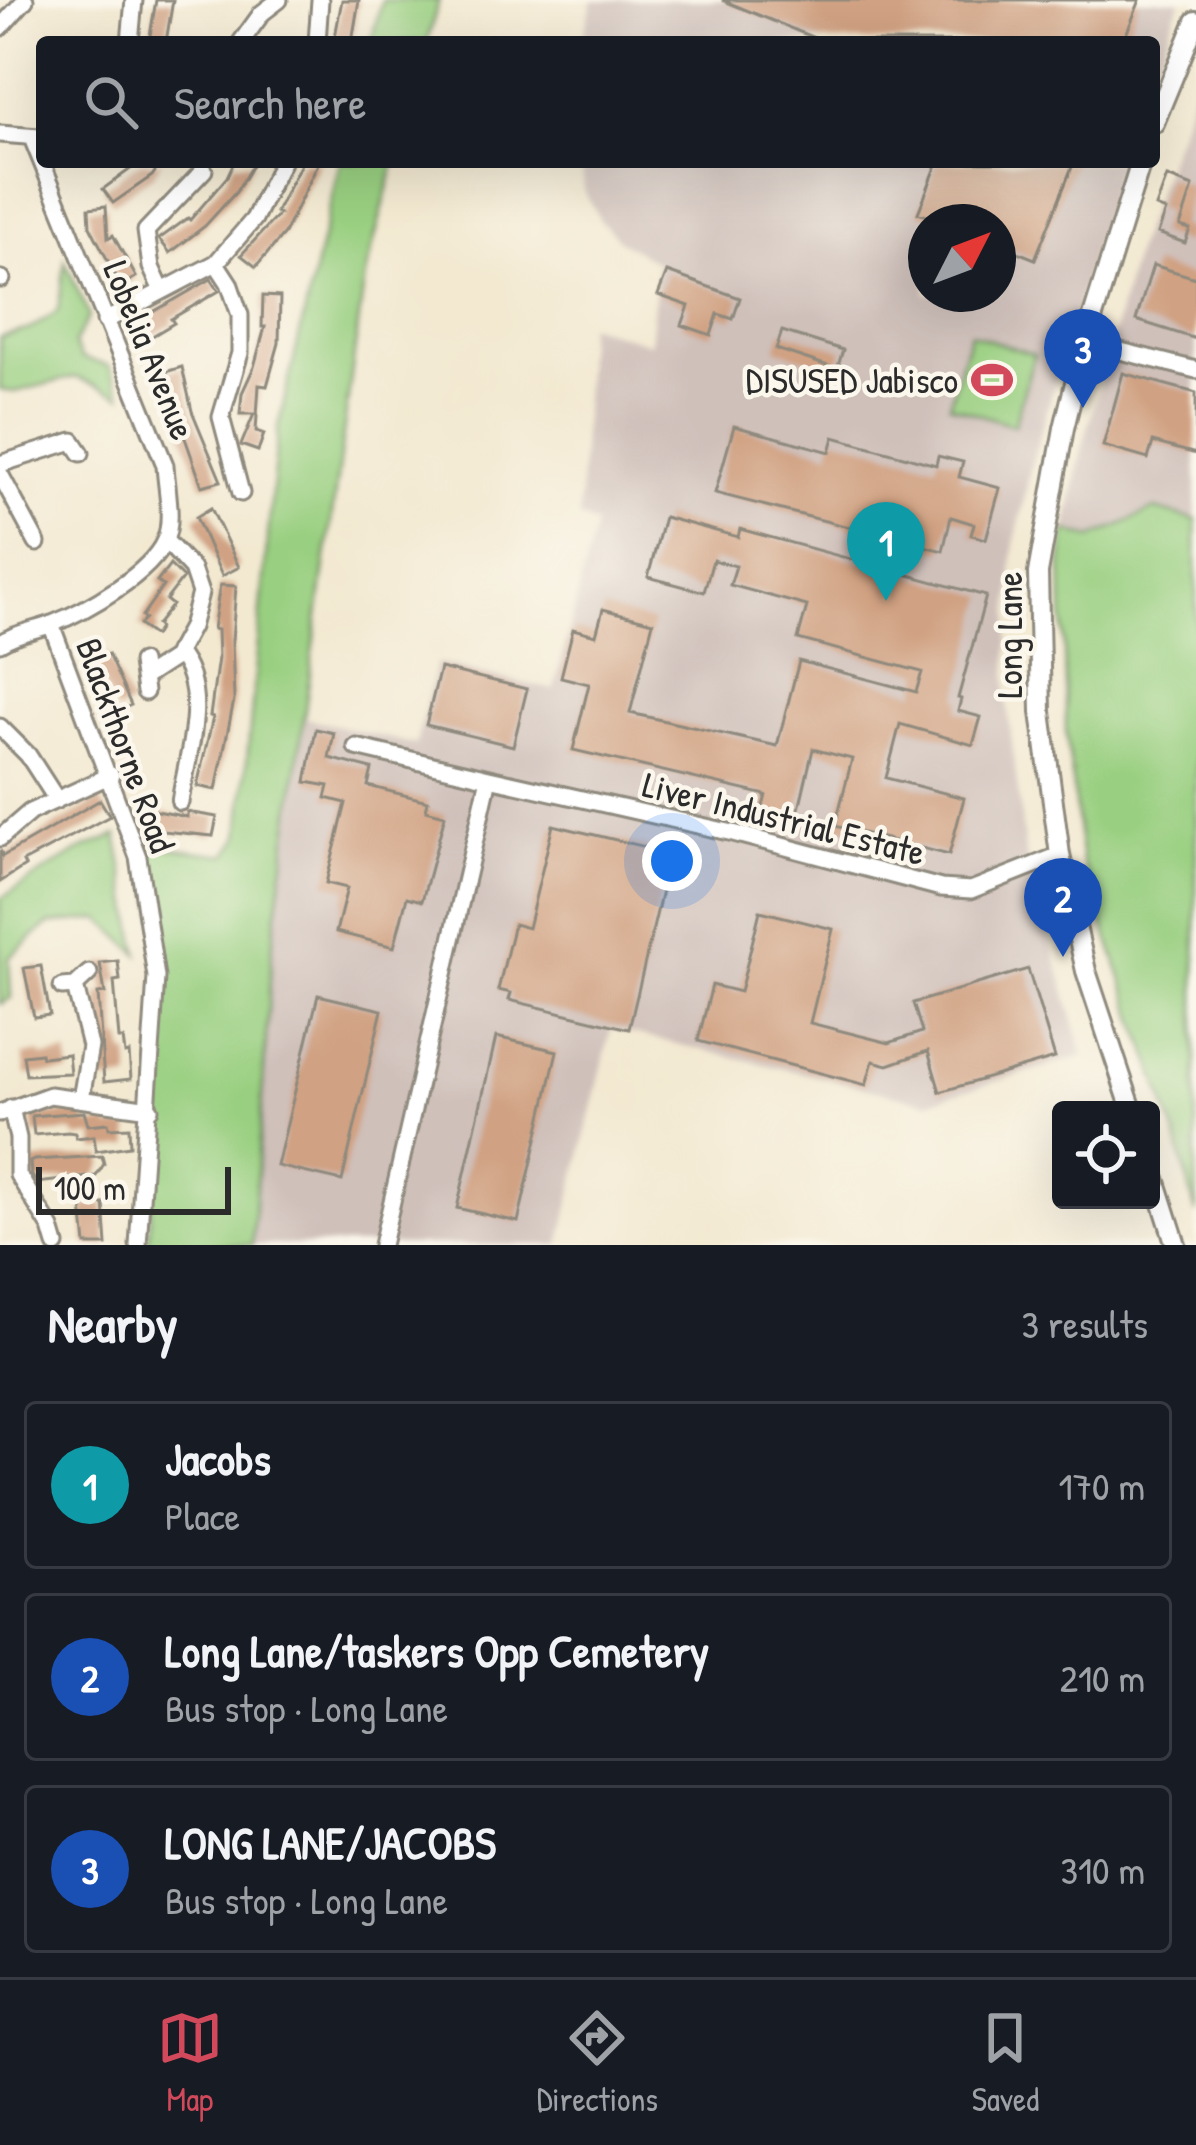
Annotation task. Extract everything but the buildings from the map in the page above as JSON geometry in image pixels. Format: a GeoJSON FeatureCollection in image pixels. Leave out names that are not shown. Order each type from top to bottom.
{"type":"FeatureCollection","features":[{"type":"Feature","properties":{"kind":"main road"},"geometry":{"type":"LineString","coordinates":[[1160,108],[1196,20]]}},
{"type":"Feature","properties":{"kind":"main road","name":"Long Lane"},"geometry":{"type":"LineString","coordinates":[[1129,1101],[1086,971],[1060,855],[1041,712],[1038,573],[1085,342],[1139,168]]}},
{"type":"Feature","properties":{"kind":"main road"},"geometry":{"type":"LineString","coordinates":[[1160,1194],[1176,1245]]}},
{"type":"Feature","properties":{"kind":"street"},"geometry":{"type":"LineString","coordinates":[[0,28],[26,0]]}},
{"type":"Feature","properties":{"kind":"street"},"geometry":{"type":"LineString","coordinates":[[131,36],[134,0]]}},
{"type":"Feature","properties":{"kind":"street"},"geometry":{"type":"LineString","coordinates":[[246,36],[278,0]]}},
{"type":"Feature","properties":{"kind":"street"},"geometry":{"type":"LineString","coordinates":[[317,36],[320,0]]}},
{"type":"Feature","properties":{"kind":"street"},"geometry":{"type":"LineString","coordinates":[[0,134],[36,137]]}},
{"type":"Feature","properties":{"kind":"street","name":"Lobelia Avenue"},"geometry":{"type":"LineString","coordinates":[[48,168],[165,465],[165,540]]}},
{"type":"Feature","properties":{"kind":"street"},"geometry":{"type":"LineString","coordinates":[[105,321],[216,263],[254,219],[279,168]]}},
{"type":"Feature","properties":{"kind":"street"},"geometry":{"type":"LineString","coordinates":[[162,291],[151,267],[146,231],[193,173]]}},
{"type":"Feature","properties":{"kind":"street"},"geometry":{"type":"LineString","coordinates":[[216,263],[240,314],[240,353],[221,417],[241,493]]}},
{"type":"Feature","properties":{"kind":"street"},"geometry":{"type":"LineString","coordinates":[[1085,342],[1196,370]]}},
{"type":"Feature","properties":{"kind":"street"},"geometry":{"type":"LineString","coordinates":[[204,395],[224,403]]}},
{"type":"Feature","properties":{"kind":"street"},"geometry":{"type":"LineString","coordinates":[[0,464],[73,441],[81,453]]}},
{"type":"Feature","properties":{"kind":"street"},"geometry":{"type":"LineString","coordinates":[[235,471],[257,474]]}},
{"type":"Feature","properties":{"kind":"street"},"geometry":{"type":"LineString","coordinates":[[0,474],[37,543]]}},
{"type":"Feature","properties":{"kind":"street"},"geometry":{"type":"LineString","coordinates":[[0,643],[95,603],[138,572],[165,540],[192,568],[200,593],[191,628],[177,652],[143,677]]}},
{"type":"Feature","properties":{"kind":"street","name":"Blackthorne Road"},"geometry":{"type":"LineString","coordinates":[[51,624],[138,857],[156,976],[138,1245]]}},
{"type":"Feature","properties":{"kind":"street"},"geometry":{"type":"LineString","coordinates":[[177,652],[192,670],[196,696],[180,802]]}},
{"type":"Feature","properties":{"kind":"street"},"geometry":{"type":"LineString","coordinates":[[0,727],[28,755],[57,800]]}},
{"type":"Feature","properties":{"kind":"street","name":"Liver Industrial Estate"},"geometry":{"type":"LineString","coordinates":[[356,747],[733,833],[940,888],[971,890],[1060,855]]}},
{"type":"Feature","properties":{"kind":"street"},"geometry":{"type":"LineString","coordinates":[[0,838],[30,812],[111,776]]}},
{"type":"Feature","properties":{"kind":"street"},"geometry":{"type":"LineString","coordinates":[[382,1245],[489,778]]}},
{"type":"Feature","properties":{"kind":"street"},"geometry":{"type":"LineString","coordinates":[[81,1099],[89,1046],[69,987],[88,973]]}},
{"type":"Feature","properties":{"kind":"street"},"geometry":{"type":"LineString","coordinates":[[56,1245],[51,1228],[18,1175],[18,1138],[6,1111],[50,1095],[150,1108]]}},
{"type":"Feature","properties":{"kind":"shaded area"},"geometry":{"type":"Polygon","coordinates":[[[593,0],[1181,0],[1160,54],[1160,36],[584,36],[593,0]]]}},
{"type":"Feature","properties":{"kind":"shaded area"},"geometry":{"type":"Polygon","coordinates":[[[1196,82],[1196,520],[1155,509],[1092,538],[1066,531],[1081,453],[1136,248],[1196,82]]]}},
{"type":"Feature","properties":{"kind":"shaded area"},"geometry":{"type":"Polygon","coordinates":[[[581,168],[1117,168],[1031,465],[1013,555],[1006,694],[1025,850],[1084,1056],[927,1102],[611,1029],[560,1245],[252,1245],[272,950],[306,718],[416,745],[436,663],[554,690],[595,525],[579,518],[587,324],[650,343],[657,263],[620,241],[600,220],[584,191],[581,168]]]}},
{"type":"Feature","properties":{"kind":"green space"},"geometry":{"type":"Polygon","coordinates":[[[382,0],[439,0],[429,36],[373,36],[382,0]]]}},
{"type":"Feature","properties":{"kind":"green space"},"geometry":{"type":"Polygon","coordinates":[[[339,168],[393,168],[365,275],[272,950],[252,1245],[148,1245],[162,995],[153,896],[142,845],[227,855],[240,836],[278,428],[339,168]]]}},
{"type":"Feature","properties":{"kind":"green space"},"geometry":{"type":"Polygon","coordinates":[[[65,261],[89,316],[74,344],[81,358],[109,366],[122,396],[75,377],[15,392],[0,390],[0,337],[30,329],[58,311],[65,261]]]}},
{"type":"Feature","properties":{"kind":"green space","name":"DISUSED Jabisco"},"geometry":{"type":"Polygon","coordinates":[[[970,333],[1034,355],[1014,425],[949,405],[970,333]]]}},
{"type":"Feature","properties":{"kind":"green space"},"geometry":{"type":"Polygon","coordinates":[[[1155,509],[1196,520],[1196,1214],[1176,1136],[1082,862],[1066,731],[1062,564],[1066,531],[1092,538],[1155,509]]]}},
{"type":"Feature","properties":{"kind":"green space"},"geometry":{"type":"Polygon","coordinates":[[[117,835],[139,954],[101,919],[49,924],[9,958],[11,998],[0,1004],[0,899],[78,851],[117,835]]]}},
{"type":"Feature","properties":{"kind":"place","name":"DISUSED Jabisco"},"geometry":{"type":"Point","coordinates":[992,380]}},
{"type":"Feature","properties":{"kind":"place","name":"LONG LANE/JACOBS"},"geometry":{"type":"Point","coordinates":[1083,408]}},
{"type":"Feature","properties":{"kind":"place","name":"Jacobs"},"geometry":{"type":"Point","coordinates":[886,601]}},
{"type":"Feature","properties":{"kind":"place","name":"Long Lane/taskers Opp Cemetery"},"geometry":{"type":"Point","coordinates":[1063,957]}}]}
